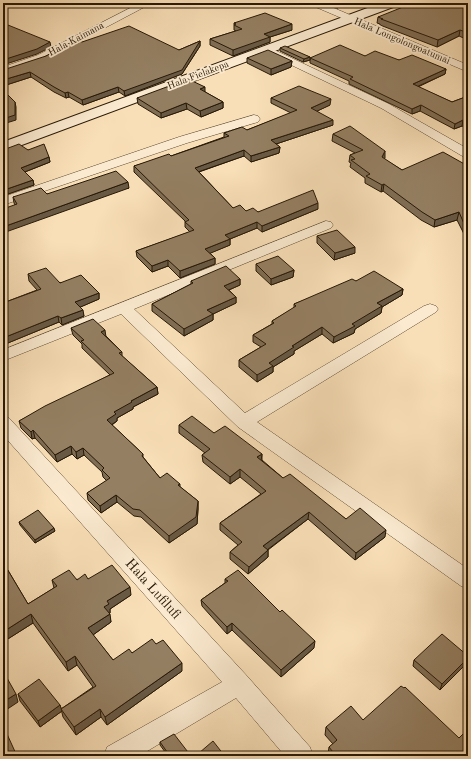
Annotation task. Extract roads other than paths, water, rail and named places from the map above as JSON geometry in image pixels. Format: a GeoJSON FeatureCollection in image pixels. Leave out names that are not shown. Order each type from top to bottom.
{"type":"FeatureCollection","features":[{"type":"Feature","properties":{"kind":"street","name":"Hala Kaimana"},"geometry":{"type":"LineString","coordinates":[[3,72],[42,57],[147,3]]}},
{"type":"Feature","properties":{"kind":"street","name":"Hala Longolongoatumai"},"geometry":{"type":"LineString","coordinates":[[314,3],[468,69]]}},
{"type":"Feature","properties":{"kind":"street","name":"Hala Fielakepa"},"geometry":{"type":"LineString","coordinates":[[3,147],[392,3]]}},
{"type":"Feature","properties":{"kind":"street"},"geometry":{"type":"LineString","coordinates":[[266,49],[385,106],[468,154]]}},
{"type":"Feature","properties":{"kind":"street"},"geometry":{"type":"LineString","coordinates":[[3,201],[183,140],[254,118]]}},
{"type":"Feature","properties":{"kind":"street"},"geometry":{"type":"LineString","coordinates":[[3,356],[326,225]]}},
{"type":"Feature","properties":{"kind":"street"},"geometry":{"type":"LineString","coordinates":[[123,307],[244,422],[468,580]]}},
{"type":"Feature","properties":{"kind":"street"},"geometry":{"type":"LineString","coordinates":[[244,422],[430,309]]}},
{"type":"Feature","properties":{"kind":"street","name":"Hala Lufilufi"},"geometry":{"type":"LineString","coordinates":[[4,426],[239,684],[301,756]]}},
{"type":"Feature","properties":{"kind":"street"},"geometry":{"type":"LineString","coordinates":[[116,756],[239,684]]}}]}
